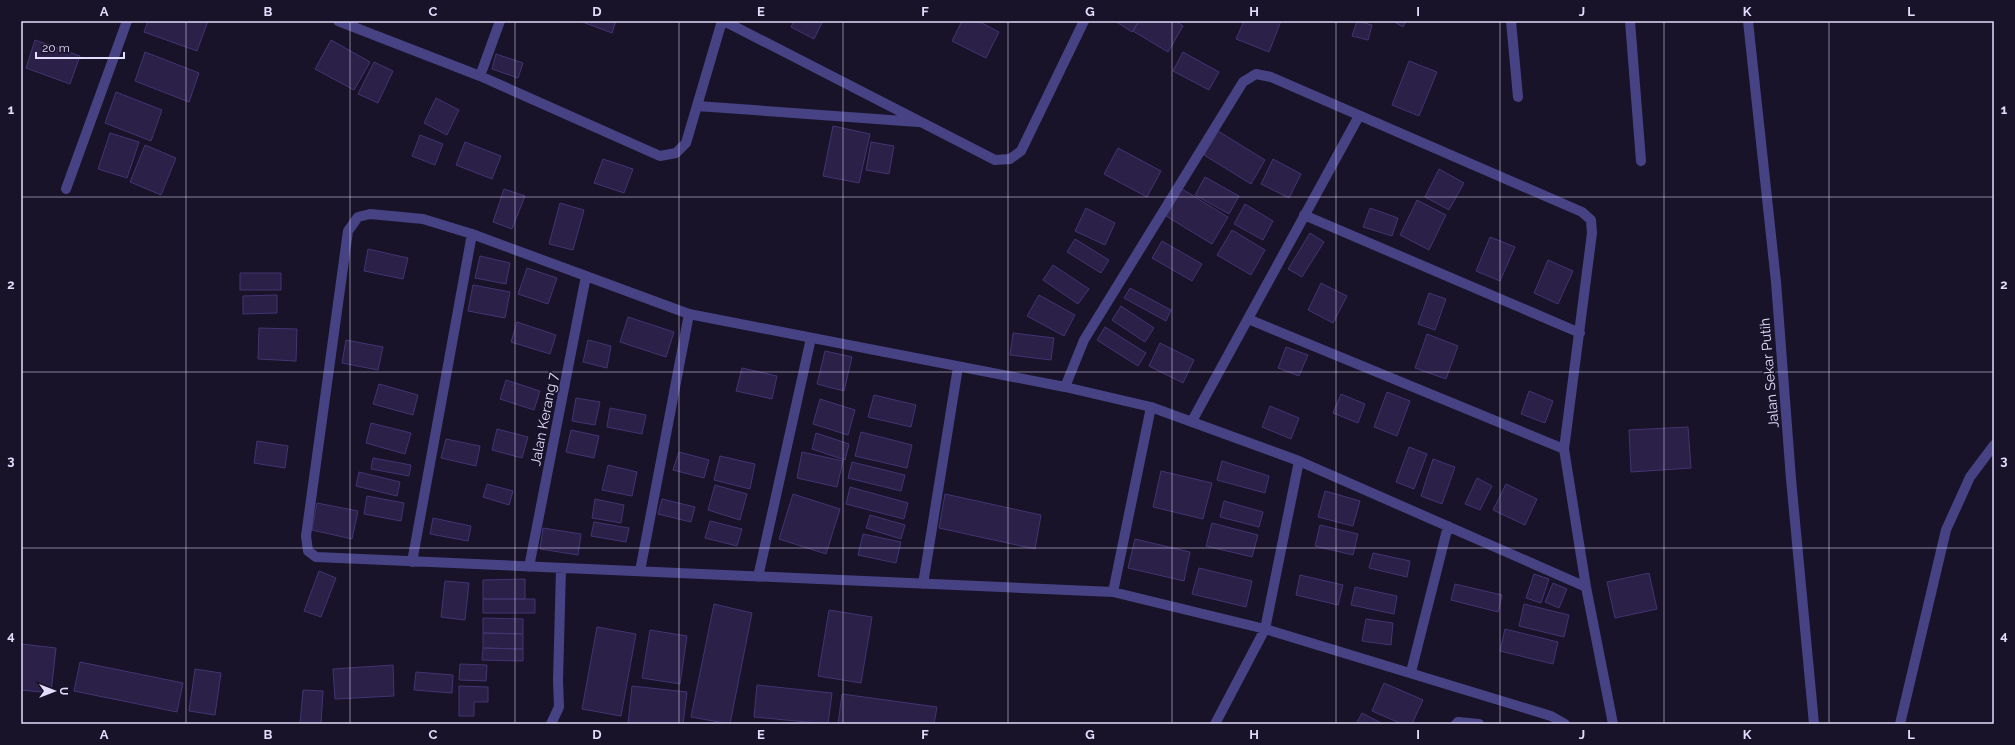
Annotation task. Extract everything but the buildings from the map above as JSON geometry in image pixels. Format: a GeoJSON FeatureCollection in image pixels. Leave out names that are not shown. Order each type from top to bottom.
{"type":"FeatureCollection","features":[{"type":"Feature","properties":{"kind":"street"},"geometry":{"type":"LineString","coordinates":[[66,189],[127,21]]}},
{"type":"Feature","properties":{"kind":"street"},"geometry":{"type":"LineString","coordinates":[[338,21],[480,76],[660,156],[676,154],[686,143],[723,21],[995,160],[1010,159],[1021,150],[1084,21]]}},
{"type":"Feature","properties":{"kind":"street"},"geometry":{"type":"LineString","coordinates":[[480,76],[500,21]]}},
{"type":"Feature","properties":{"kind":"street"},"geometry":{"type":"LineString","coordinates":[[1512,21],[1518,97]]}},
{"type":"Feature","properties":{"kind":"street"},"geometry":{"type":"LineString","coordinates":[[1630,21],[1641,161]]}},
{"type":"Feature","properties":{"kind":"street","name":"Jalan Sekar Putih"},"geometry":{"type":"LineString","coordinates":[[1748,21],[1776,282],[1791,479],[1814,724]]}},
{"type":"Feature","properties":{"kind":"street"},"geometry":{"type":"LineString","coordinates":[[1065,387],[1084,340],[1243,82],[1256,74],[1271,77],[1582,212],[1591,220],[1592,233],[1564,449],[1586,587],[1613,724]]}},
{"type":"Feature","properties":{"kind":"street"},"geometry":{"type":"LineString","coordinates":[[697,106],[922,122]]}},
{"type":"Feature","properties":{"kind":"street"},"geometry":{"type":"LineString","coordinates":[[1192,421],[1359,116]]}},
{"type":"Feature","properties":{"kind":"street"},"geometry":{"type":"LineString","coordinates":[[1565,724],[1551,716],[1411,672],[1266,629],[1113,592],[316,557],[308,551],[306,536],[348,231],[358,217],[370,214],[423,219],[472,234],[689,314],[1065,387],[1151,407],[1299,461],[1586,587]]}},
{"type":"Feature","properties":{"kind":"street"},"geometry":{"type":"LineString","coordinates":[[1304,215],[1580,333]]}},
{"type":"Feature","properties":{"kind":"street"},"geometry":{"type":"LineString","coordinates":[[412,562],[472,234]]}},
{"type":"Feature","properties":{"kind":"street","name":"Jalan Kerang 7"},"geometry":{"type":"LineString","coordinates":[[529,567],[586,276]]}},
{"type":"Feature","properties":{"kind":"street"},"geometry":{"type":"LineString","coordinates":[[640,571],[689,314]]}},
{"type":"Feature","properties":{"kind":"street"},"geometry":{"type":"LineString","coordinates":[[1248,319],[1564,449]]}},
{"type":"Feature","properties":{"kind":"street"},"geometry":{"type":"LineString","coordinates":[[758,577],[811,338]]}},
{"type":"Feature","properties":{"kind":"street"},"geometry":{"type":"LineString","coordinates":[[923,584],[958,366]]}},
{"type":"Feature","properties":{"kind":"street"},"geometry":{"type":"LineString","coordinates":[[1113,592],[1151,407]]}},
{"type":"Feature","properties":{"kind":"street"},"geometry":{"type":"LineString","coordinates":[[1900,724],[1946,530],[1970,477],[1994,445]]}},
{"type":"Feature","properties":{"kind":"street"},"geometry":{"type":"LineString","coordinates":[[1215,724],[1266,629],[1299,461]]}},
{"type":"Feature","properties":{"kind":"street"},"geometry":{"type":"LineString","coordinates":[[1411,672],[1448,526]]}},
{"type":"Feature","properties":{"kind":"street"},"geometry":{"type":"LineString","coordinates":[[551,724],[558,706],[562,569]]}},
{"type":"Feature","properties":{"kind":"street"},"geometry":{"type":"LineString","coordinates":[[1456,724],[1458,722],[1479,724]]}}]}
